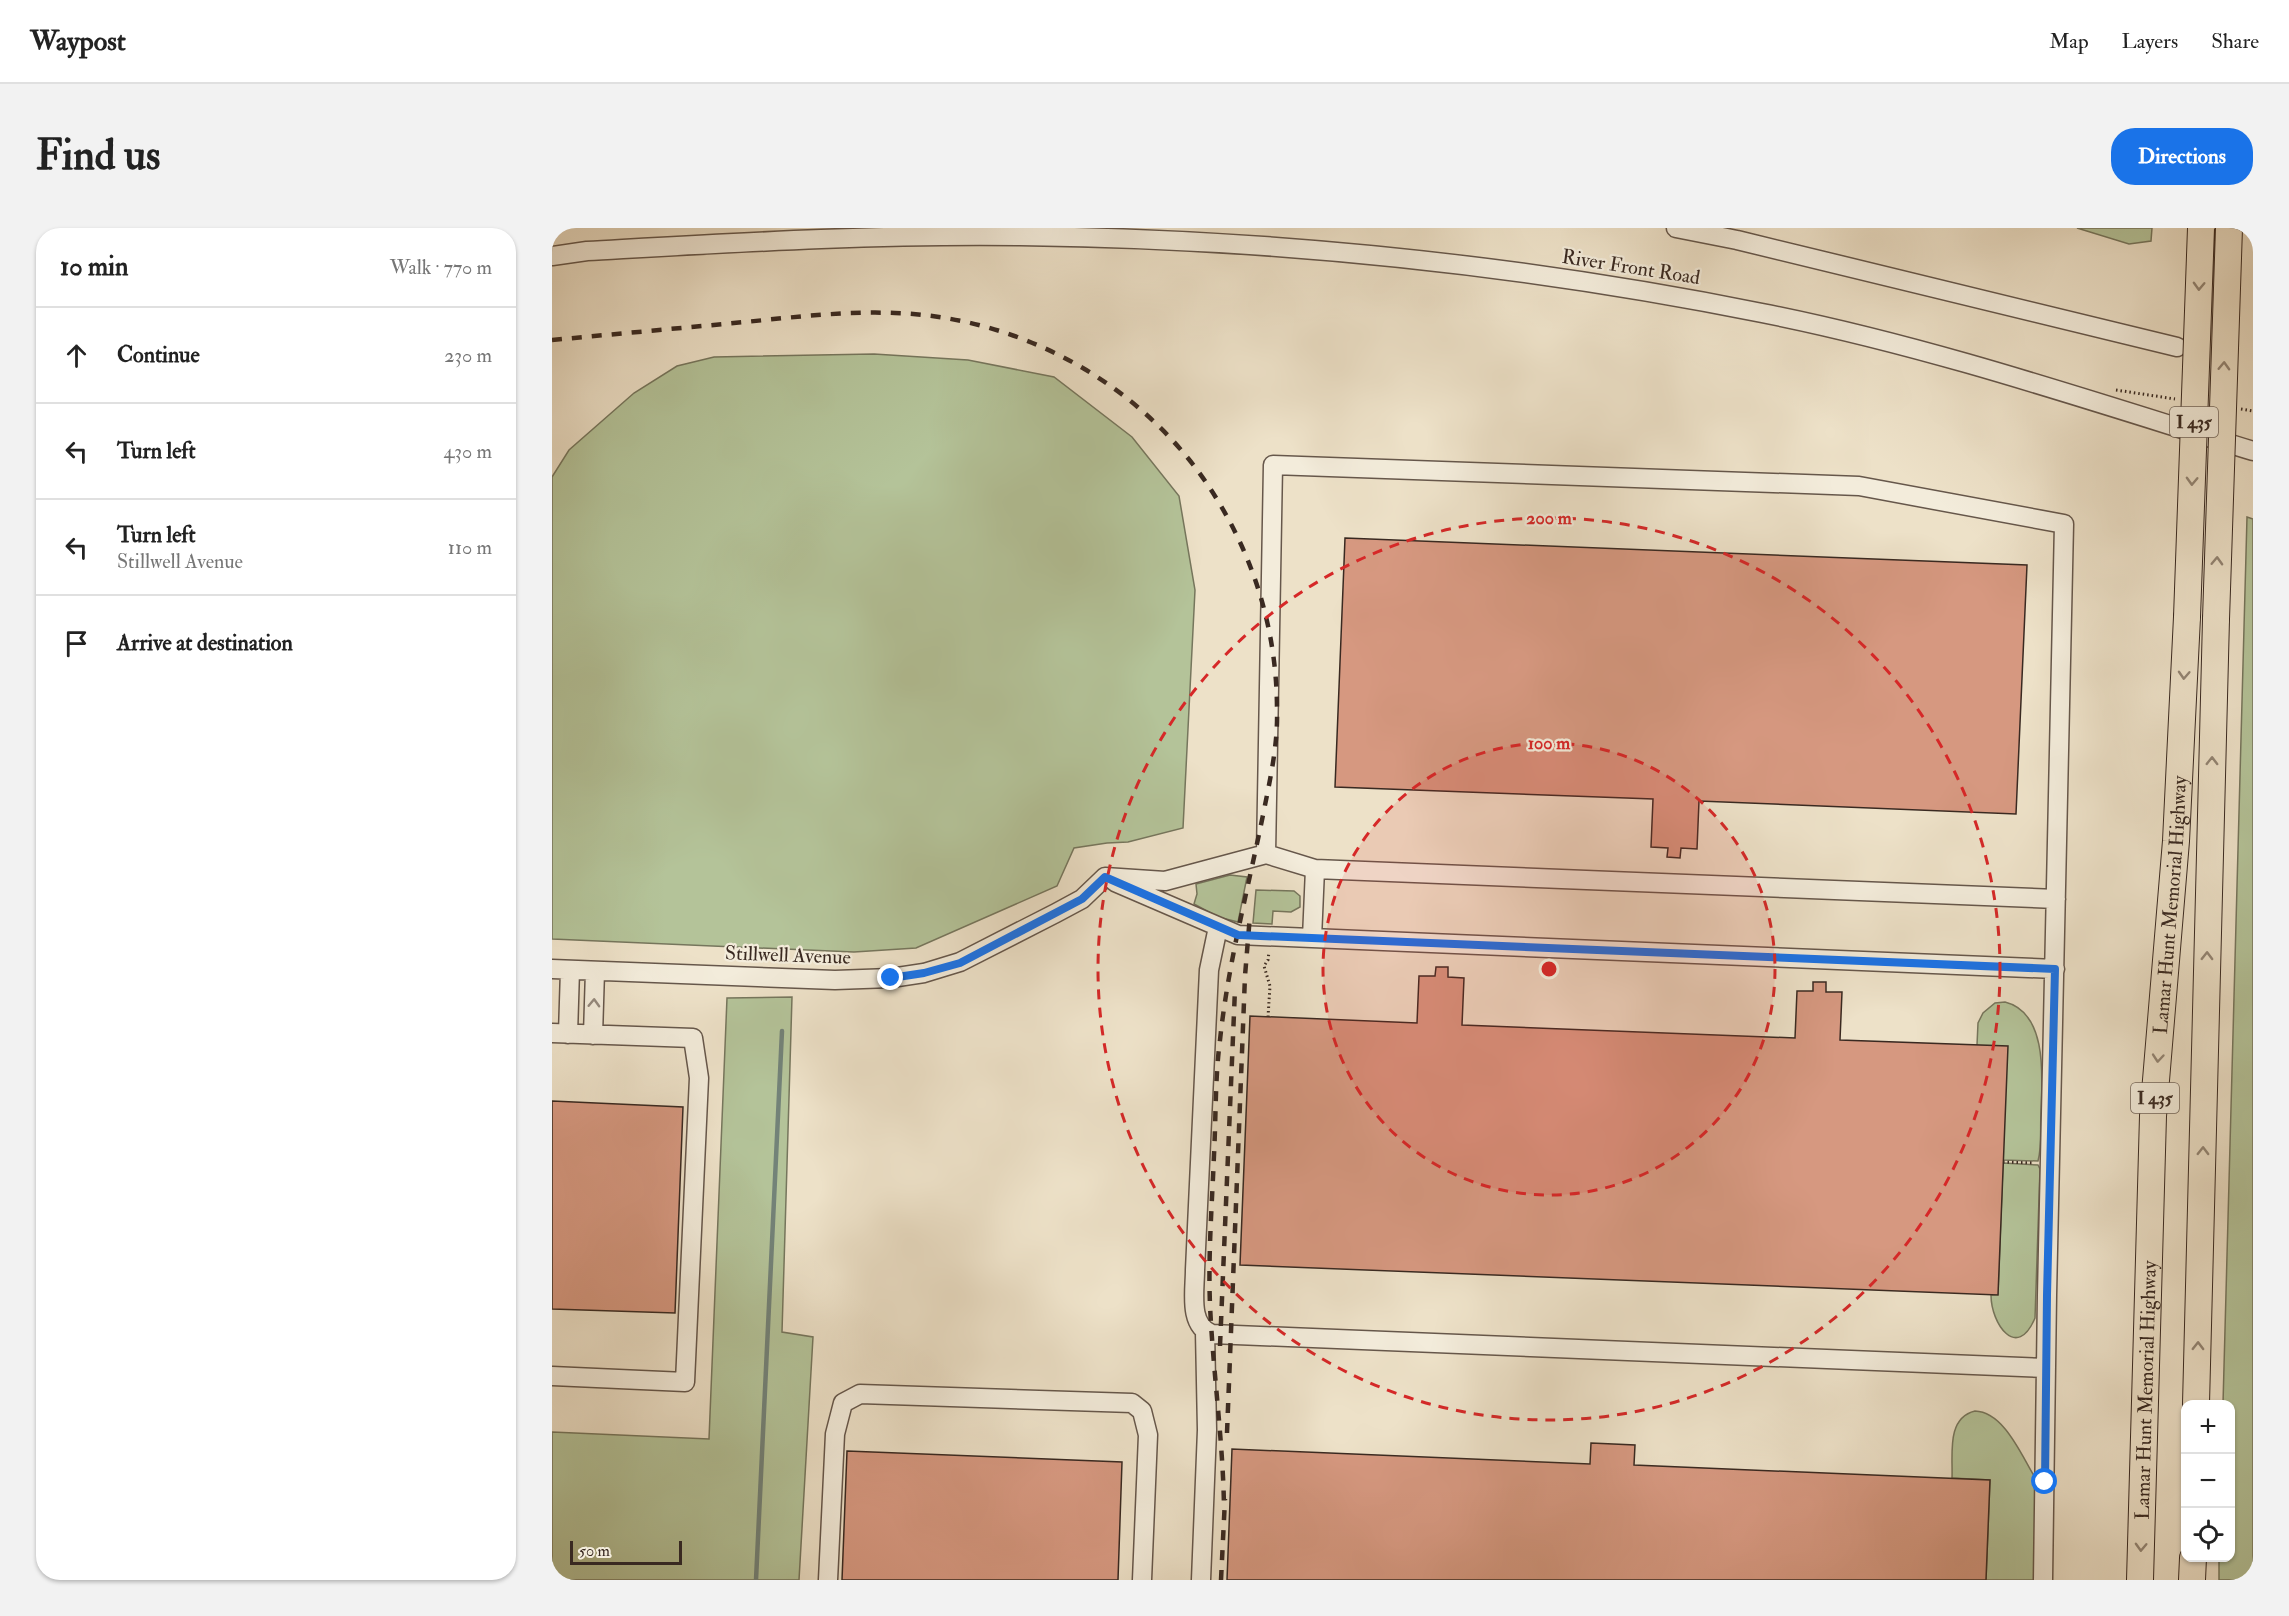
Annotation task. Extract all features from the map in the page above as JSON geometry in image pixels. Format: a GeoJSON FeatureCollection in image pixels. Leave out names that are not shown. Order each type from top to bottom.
{"type":"FeatureCollection","features":[{"type":"Feature","properties":{"kind":"highway","name":"Lamar Hunt Memorial Highway"},"geometry":{"type":"LineString","coordinates":[[2140,1580],[2154,1116],[2176,841],[2187,617],[2201,228]]}},
{"type":"Feature","properties":{"kind":"highway","name":"Lamar Hunt Memorial Highway"},"geometry":{"type":"LineString","coordinates":[[2196,1400],[2216,619],[2229,228]]}},
{"type":"Feature","properties":{"kind":"highway"},"geometry":{"type":"LineString","coordinates":[[2192,1580],[2193,1562]]}},
{"type":"Feature","properties":{"kind":"street"},"geometry":{"type":"LineString","coordinates":[[1676,228],[1737,240],[2177,347]]}},
{"type":"Feature","properties":{"kind":"street","name":"River Front Road"},"geometry":{"type":"LineString","coordinates":[[552,256],[598,250],[845,237],[1018,236],[1167,240],[1439,261],[1632,289],[1763,313],[1894,342],[2253,451]]}},
{"type":"Feature","properties":{"kind":"street"},"geometry":{"type":"LineString","coordinates":[[1266,855],[1273,465],[1859,486],[2064,524],[2043,1580]]}},
{"type":"Feature","properties":{"kind":"street"},"geometry":{"type":"LineString","coordinates":[[1105,877],[1165,880],[1266,855],[1315,869],[2056,899]]}},
{"type":"Feature","properties":{"kind":"street"},"geometry":{"type":"LineString","coordinates":[[1312,938],[1315,869]]}},
{"type":"Feature","properties":{"kind":"street"},"geometry":{"type":"LineString","coordinates":[[1105,877],[1238,935],[2055,969]]}},
{"type":"Feature","properties":{"kind":"street","name":"Stillwell Avenue"},"geometry":{"type":"LineString","coordinates":[[561,969],[836,980],[891,978],[924,973],[960,963],[1056,913],[1082,899],[1105,877]]}},
{"type":"Feature","properties":{"kind":"street"},"geometry":{"type":"LineString","coordinates":[[1218,927],[1209,970],[1195,1270],[1197,1319],[1205,1332],[2046,1368]]}},
{"type":"Feature","properties":{"kind":"street"},"geometry":{"type":"LineString","coordinates":[[552,1376],[685,1382],[699,1078],[693,1038],[560,1033],[561,969]]}},
{"type":"Feature","properties":{"kind":"street"},"geometry":{"type":"LineString","coordinates":[[593,1035],[595,970]]}},
{"type":"Feature","properties":{"kind":"street"},"geometry":{"type":"LineString","coordinates":[[1201,1580],[1207,1430],[1205,1332]]}},
{"type":"Feature","properties":{"kind":"street"},"geometry":{"type":"LineString","coordinates":[[828,1580],[835,1434],[843,1403],[860,1394],[1132,1403],[1142,1411],[1148,1435],[1142,1580]]}},
{"type":"Feature","properties":{"kind":"path"},"geometry":{"type":"LineString","coordinates":[[2110,389],[2181,400]]}},
{"type":"Feature","properties":{"kind":"path"},"geometry":{"type":"LineString","coordinates":[[2239,409],[2253,411]]}},
{"type":"Feature","properties":{"kind":"path"},"geometry":{"type":"LineString","coordinates":[[1269,937],[1268,960],[1264,966],[1270,986],[1269,1017]]}},
{"type":"Feature","properties":{"kind":"path"},"geometry":{"type":"LineString","coordinates":[[2003,1162],[2050,1164]]}},
{"type":"Feature","properties":{"kind":"green space"},"geometry":{"type":"Polygon","coordinates":[[[2077,228],[2152,228],[2151,241],[2129,244],[2077,228]]]}},
{"type":"Feature","properties":{"kind":"green space"},"geometry":{"type":"Polygon","coordinates":[[[874,354],[968,360],[1054,377],[1132,437],[1179,496],[1195,590],[1183,828],[1128,842],[1074,848],[1057,886],[916,948],[854,952],[552,939],[552,477],[569,450],[634,393],[677,366],[714,357],[874,354]]]}},
{"type":"Feature","properties":{"kind":"green space"},"geometry":{"type":"Polygon","coordinates":[[[2247,517],[2253,519],[2253,1580],[2219,1580],[2219,1562],[2235,1562],[2235,1400],[2223,1400],[2247,517]]]}},
{"type":"Feature","properties":{"kind":"green space"},"geometry":{"type":"Polygon","coordinates":[[[1230,875],[1247,877],[1238,922],[1218,917],[1194,904],[1197,894],[1196,884],[1230,875]]]}},
{"type":"Feature","properties":{"kind":"green space"},"geometry":{"type":"Polygon","coordinates":[[[1256,890],[1294,891],[1300,896],[1300,907],[1291,912],[1273,911],[1272,924],[1253,923],[1256,890]]]}},
{"type":"Feature","properties":{"kind":"green space"},"geometry":{"type":"Polygon","coordinates":[[[792,997],[782,1332],[813,1337],[799,1580],[552,1580],[552,1432],[709,1439],[727,998],[792,997]]]}},
{"type":"Feature","properties":{"kind":"green space"},"geometry":{"type":"Polygon","coordinates":[[[2005,1002],[2019,1009],[2029,1020],[2040,1050],[2042,1084],[2038,1161],[2003,1160],[1977,1045],[1978,1023],[1983,1013],[1995,1003],[2005,1002]]]}},
{"type":"Feature","properties":{"kind":"green space"},"geometry":{"type":"Polygon","coordinates":[[[2003,1163],[2038,1165],[2040,1169],[2035,1318],[2028,1331],[2021,1337],[2013,1337],[2006,1333],[1995,1317],[1992,1306],[1991,1295],[1998,1294],[2003,1163]]]}},
{"type":"Feature","properties":{"kind":"green space"},"geometry":{"type":"Polygon","coordinates":[[[1975,1411],[1994,1418],[2010,1435],[2036,1482],[2036,1580],[1986,1580],[1990,1480],[1952,1478],[1955,1429],[1959,1421],[1975,1411]]]}},
{"type":"Feature","properties":{"kind":"building"},"geometry":{"type":"Polygon","coordinates":[[[1345,538],[2027,565],[2016,814],[1699,801],[1697,849],[1681,848],[1680,858],[1667,857],[1668,848],[1651,847],[1653,799],[1335,787],[1345,538]]]}},
{"type":"Feature","properties":{"kind":"building"},"geometry":{"type":"Polygon","coordinates":[[[1436,967],[1448,967],[1448,977],[1464,978],[1462,1025],[1795,1038],[1797,991],[1813,991],[1813,982],[1826,982],[1826,992],[1842,992],[1840,1040],[2008,1046],[1998,1295],[1240,1265],[1250,1016],[1417,1023],[1419,976],[1435,976],[1436,967]]]}},
{"type":"Feature","properties":{"kind":"building"},"geometry":{"type":"Polygon","coordinates":[[[552,1101],[683,1107],[675,1313],[552,1309],[552,1101]]]}},
{"type":"Feature","properties":{"kind":"building"},"geometry":{"type":"Polygon","coordinates":[[[1591,1443],[1635,1445],[1634,1465],[1990,1480],[1986,1580],[1227,1580],[1232,1449],[1590,1464],[1591,1443]]]}},
{"type":"Feature","properties":{"kind":"building"},"geometry":{"type":"Polygon","coordinates":[[[847,1451],[1122,1462],[1118,1580],[842,1580],[847,1451]]]}},
{"type":"Feature","properties":{"kind":"waterway"},"geometry":{"type":"LineString","coordinates":[[756,1580],[782,1031]]}},
{"type":"Feature","properties":{"kind":"railway"},"geometry":{"type":"LineString","coordinates":[[552,340],[801,316],[858,313],[895,313],[939,317],[983,326],[1024,340],[1064,358],[1102,380],[1137,407],[1169,437],[1198,471],[1216,498],[1232,526],[1257,584],[1272,646],[1277,710],[1273,762],[1228,983],[1217,1069],[1210,1230],[1210,1286],[1224,1507]]}},
{"type":"Feature","properties":{"kind":"railway"},"geometry":{"type":"LineString","coordinates":[[1227,1433],[1245,976],[1250,915]]}},
{"type":"Feature","properties":{"kind":"railway"},"geometry":{"type":"LineString","coordinates":[[1220,1346],[1235,989]]}},
{"type":"Feature","properties":{"kind":"railway"},"geometry":{"type":"LineString","coordinates":[[1221,1580],[1225,1499]]}},
{"type":"Feature","properties":{"kind":"route"},"geometry":{"type":"LineString","coordinates":[[891,978],[924,973],[960,963],[1082,899],[1105,877],[1238,935],[2055,969],[2045,1482]]}}]}
